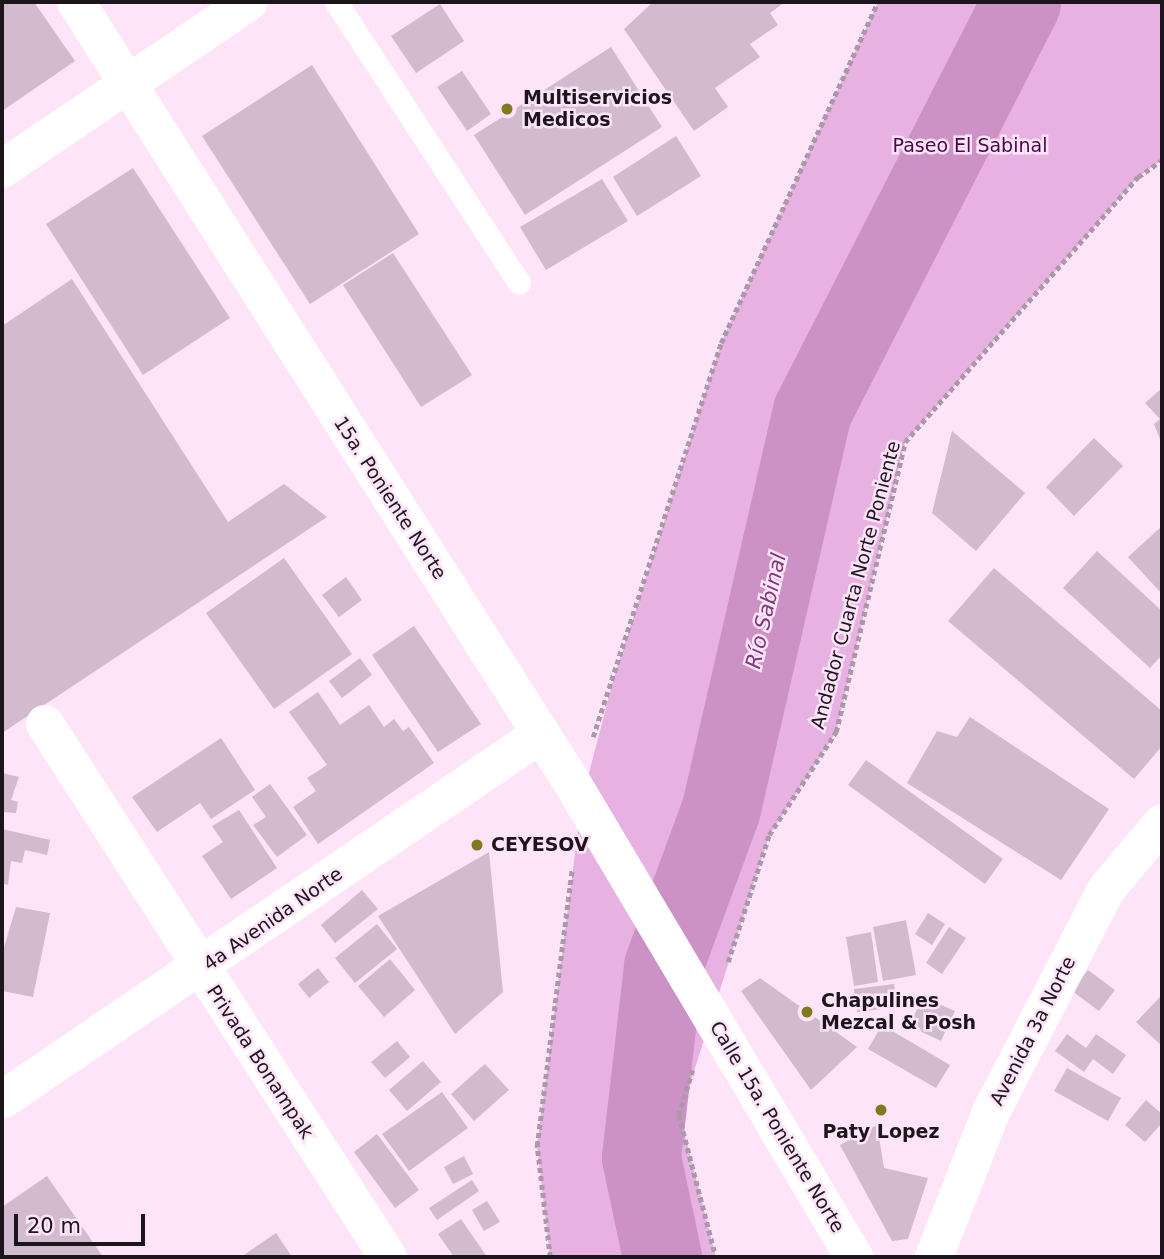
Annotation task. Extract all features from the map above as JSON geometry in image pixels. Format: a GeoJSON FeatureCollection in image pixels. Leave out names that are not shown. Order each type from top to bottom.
{"type":"FeatureCollection","features":[{"type":"Feature","properties":{"kind":"street","name":"15a. Poniente Norte"},"geometry":{"type":"LineString","coordinates":[[76,2],[541,734],[705,1006]]}},
{"type":"Feature","properties":{"kind":"street"},"geometry":{"type":"LineString","coordinates":[[2,169],[249,2]]}},
{"type":"Feature","properties":{"kind":"street","name":"Privada Bonampak"},"geometry":{"type":"LineString","coordinates":[[45,724],[199,970],[388,1257]]}},
{"type":"Feature","properties":{"kind":"street","name":"4a Avenida Norte"},"geometry":{"type":"LineString","coordinates":[[2,1100],[199,970],[541,734]]}},
{"type":"Feature","properties":{"kind":"street","name":"Avenida 3a Norte"},"geometry":{"type":"LineString","coordinates":[[934,1257],[991,1112],[1106,890],[1162,823]]}},
{"type":"Feature","properties":{"kind":"street","name":"Calle 15a. Poniente Norte"},"geometry":{"type":"LineString","coordinates":[[705,1006],[854,1257]]}},
{"type":"Feature","properties":{"kind":"lane"},"geometry":{"type":"LineString","coordinates":[[336,2],[519,283]]}},
{"type":"Feature","properties":{"kind":"path"},"geometry":{"type":"LineString","coordinates":[[550,1257],[537,1146],[582,800],[598,726],[721,343],[878,2]]}},
{"type":"Feature","properties":{"kind":"path","name":"Andador Cuarta Norte Poniente"},"geometry":{"type":"LineString","coordinates":[[716,1257],[680,1115],[705,1006],[769,835],[836,732],[905,442],[1138,177],[1162,159]]}},
{"type":"Feature","properties":{"kind":"green space","name":"Paseo El Sabinal"},"geometry":{"type":"Polygon","coordinates":[[[878,2],[1162,2],[1162,160],[1138,177],[905,442],[836,732],[769,836],[680,1115],[716,1257],[550,1257],[537,1146],[582,800],[613,681],[721,343],[878,2]]]}},
{"type":"Feature","properties":{"kind":"building"},"geometry":{"type":"Polygon","coordinates":[[[2,2],[34,2],[75,61],[2,111],[2,2]]]}},
{"type":"Feature","properties":{"kind":"building"},"geometry":{"type":"Polygon","coordinates":[[[653,2],[785,2],[770,13],[778,25],[750,44],[760,57],[715,88],[728,107],[694,131],[624,29],[653,2]]]}},
{"type":"Feature","properties":{"kind":"building"},"geometry":{"type":"Polygon","coordinates":[[[440,4],[464,41],[416,73],[391,36],[440,4]]]}},
{"type":"Feature","properties":{"kind":"building"},"geometry":{"type":"Polygon","coordinates":[[[611,47],[662,127],[525,215],[474,135],[611,47]]]}},
{"type":"Feature","properties":{"kind":"building"},"geometry":{"type":"Polygon","coordinates":[[[312,65],[419,234],[310,304],[202,136],[312,65]]]}},
{"type":"Feature","properties":{"kind":"building"},"geometry":{"type":"Polygon","coordinates":[[[462,71],[491,114],[467,131],[437,87],[462,71]]]}},
{"type":"Feature","properties":{"kind":"building"},"geometry":{"type":"Polygon","coordinates":[[[676,136],[701,176],[637,216],[613,177],[676,136]]]}},
{"type":"Feature","properties":{"kind":"building"},"geometry":{"type":"Polygon","coordinates":[[[133,168],[230,318],[143,375],[46,224],[133,168]]]}},
{"type":"Feature","properties":{"kind":"building"},"geometry":{"type":"Polygon","coordinates":[[[602,179],[628,221],[546,270],[520,227],[602,179]]]}},
{"type":"Feature","properties":{"kind":"building"},"geometry":{"type":"Polygon","coordinates":[[[393,253],[472,375],[421,407],[343,285],[393,253]]]}},
{"type":"Feature","properties":{"kind":"building"},"geometry":{"type":"Polygon","coordinates":[[[72,279],[228,522],[284,484],[327,517],[2,733],[2,326],[72,279]]]}},
{"type":"Feature","properties":{"kind":"building"},"geometry":{"type":"Polygon","coordinates":[[[1162,388],[1162,444],[1154,424],[1160,419],[1145,403],[1162,388]]]}},
{"type":"Feature","properties":{"kind":"building"},"geometry":{"type":"Polygon","coordinates":[[[952,431],[1025,493],[976,551],[932,513],[952,431]]]}},
{"type":"Feature","properties":{"kind":"building"},"geometry":{"type":"Polygon","coordinates":[[[1094,438],[1123,466],[1074,516],[1046,487],[1094,438]]]}},
{"type":"Feature","properties":{"kind":"building"},"geometry":{"type":"Polygon","coordinates":[[[1162,526],[1162,594],[1128,557],[1162,526]]]}},
{"type":"Feature","properties":{"kind":"building"},"geometry":{"type":"Polygon","coordinates":[[[1097,551],[1162,611],[1162,655],[1150,668],[1063,588],[1097,551]]]}},
{"type":"Feature","properties":{"kind":"building"},"geometry":{"type":"Polygon","coordinates":[[[284,558],[352,654],[274,709],[206,613],[284,558]]]}},
{"type":"Feature","properties":{"kind":"building"},"geometry":{"type":"Polygon","coordinates":[[[994,568],[1162,711],[1162,746],[1134,779],[948,621],[994,568]]]}},
{"type":"Feature","properties":{"kind":"building"},"geometry":{"type":"Polygon","coordinates":[[[346,577],[362,600],[339,617],[322,595],[346,577]]]}},
{"type":"Feature","properties":{"kind":"building"},"geometry":{"type":"Polygon","coordinates":[[[414,626],[481,724],[438,752],[372,655],[414,626]]]}},
{"type":"Feature","properties":{"kind":"building"},"geometry":{"type":"Polygon","coordinates":[[[360,658],[372,675],[342,698],[329,681],[360,658]]]}},
{"type":"Feature","properties":{"kind":"building"},"geometry":{"type":"Polygon","coordinates":[[[318,692],[340,725],[369,705],[384,727],[394,719],[403,731],[409,727],[434,763],[318,844],[293,807],[316,791],[307,778],[327,765],[289,712],[318,692]]]}},
{"type":"Feature","properties":{"kind":"building"},"geometry":{"type":"Polygon","coordinates":[[[970,717],[1109,809],[1061,880],[907,783],[937,731],[957,737],[970,717]]]}},
{"type":"Feature","properties":{"kind":"building"},"geometry":{"type":"Polygon","coordinates":[[[221,738],[255,790],[211,819],[200,803],[157,832],[132,797],[221,738]]]}},
{"type":"Feature","properties":{"kind":"building"},"geometry":{"type":"Polygon","coordinates":[[[866,760],[1003,859],[985,884],[848,785],[866,760]]]}},
{"type":"Feature","properties":{"kind":"building"},"geometry":{"type":"Polygon","coordinates":[[[2,773],[19,777],[11,800],[18,802],[16,813],[2,812],[2,773]]]}},
{"type":"Feature","properties":{"kind":"building"},"geometry":{"type":"Polygon","coordinates":[[[270,784],[307,835],[277,857],[253,825],[266,817],[252,797],[270,784]]]}},
{"type":"Feature","properties":{"kind":"building"},"geometry":{"type":"Polygon","coordinates":[[[239,810],[277,868],[231,899],[202,856],[223,842],[212,826],[239,810]]]}},
{"type":"Feature","properties":{"kind":"building"},"geometry":{"type":"Polygon","coordinates":[[[2,829],[50,840],[47,855],[25,850],[22,863],[11,861],[8,885],[2,883],[2,829]]]}},
{"type":"Feature","properties":{"kind":"building"},"geometry":{"type":"Polygon","coordinates":[[[489,852],[503,992],[455,1034],[378,916],[489,852]]]}},
{"type":"Feature","properties":{"kind":"building"},"geometry":{"type":"Polygon","coordinates":[[[362,890],[378,909],[335,943],[321,925],[362,890]]]}},
{"type":"Feature","properties":{"kind":"building"},"geometry":{"type":"Polygon","coordinates":[[[16,907],[50,913],[33,997],[2,991],[2,954],[16,907]]]}},
{"type":"Feature","properties":{"kind":"building"},"geometry":{"type":"Polygon","coordinates":[[[928,913],[945,924],[932,945],[915,934],[928,913]]]}},
{"type":"Feature","properties":{"kind":"building"},"geometry":{"type":"Polygon","coordinates":[[[906,920],[916,975],[883,981],[873,927],[906,920]]]}},
{"type":"Feature","properties":{"kind":"building"},"geometry":{"type":"Polygon","coordinates":[[[377,924],[397,949],[355,983],[335,958],[377,924]]]}},
{"type":"Feature","properties":{"kind":"building"},"geometry":{"type":"Polygon","coordinates":[[[949,927],[966,938],[942,974],[926,963],[949,927]]]}},
{"type":"Feature","properties":{"kind":"building"},"geometry":{"type":"Polygon","coordinates":[[[871,932],[878,982],[854,986],[846,937],[871,932]]]}},
{"type":"Feature","properties":{"kind":"building"},"geometry":{"type":"Polygon","coordinates":[[[390,959],[415,990],[384,1017],[358,986],[390,959]]]}},
{"type":"Feature","properties":{"kind":"building"},"geometry":{"type":"Polygon","coordinates":[[[318,968],[329,982],[309,998],[298,984],[318,968]]]}},
{"type":"Feature","properties":{"kind":"building"},"geometry":{"type":"Polygon","coordinates":[[[1088,970],[1115,990],[1099,1011],[1072,991],[1088,970]]]}},
{"type":"Feature","properties":{"kind":"building"},"geometry":{"type":"Polygon","coordinates":[[[760,978],[857,1047],[811,1090],[741,991],[760,978]]]}},
{"type":"Feature","properties":{"kind":"building"},"geometry":{"type":"Polygon","coordinates":[[[894,984],[898,1007],[857,1012],[854,989],[894,984]]]}},
{"type":"Feature","properties":{"kind":"building"},"geometry":{"type":"Polygon","coordinates":[[[1162,995],[1162,1046],[1136,1022],[1162,995]]]}},
{"type":"Feature","properties":{"kind":"building"},"geometry":{"type":"Polygon","coordinates":[[[923,997],[955,1011],[941,1041],[909,1026],[923,997]]]}},
{"type":"Feature","properties":{"kind":"building"},"geometry":{"type":"Polygon","coordinates":[[[882,1025],[950,1065],[936,1088],[868,1049],[882,1025]]]}},
{"type":"Feature","properties":{"kind":"building"},"geometry":{"type":"Polygon","coordinates":[[[1067,1034],[1086,1048],[1096,1034],[1126,1055],[1113,1074],[1093,1059],[1084,1072],[1055,1051],[1067,1034]]]}},
{"type":"Feature","properties":{"kind":"building"},"geometry":{"type":"Polygon","coordinates":[[[397,1041],[410,1057],[385,1078],[371,1062],[397,1041]]]}},
{"type":"Feature","properties":{"kind":"building"},"geometry":{"type":"Polygon","coordinates":[[[423,1061],[441,1082],[407,1111],[389,1090],[423,1061]]]}},
{"type":"Feature","properties":{"kind":"building"},"geometry":{"type":"Polygon","coordinates":[[[485,1064],[509,1090],[474,1121],[451,1094],[485,1064]]]}},
{"type":"Feature","properties":{"kind":"building"},"geometry":{"type":"Polygon","coordinates":[[[1067,1068],[1121,1098],[1108,1121],[1054,1091],[1067,1068]]]}},
{"type":"Feature","properties":{"kind":"building"},"geometry":{"type":"Polygon","coordinates":[[[442,1092],[468,1128],[409,1171],[382,1134],[442,1092]]]}},
{"type":"Feature","properties":{"kind":"building"},"geometry":{"type":"Polygon","coordinates":[[[1146,1100],[1162,1114],[1162,1123],[1145,1142],[1125,1125],[1146,1100]]]}},
{"type":"Feature","properties":{"kind":"building"},"geometry":{"type":"Polygon","coordinates":[[[877,1125],[884,1168],[928,1178],[908,1239],[892,1241],[840,1145],[877,1125]]]}},
{"type":"Feature","properties":{"kind":"building"},"geometry":{"type":"Polygon","coordinates":[[[377,1134],[419,1190],[395,1208],[354,1152],[377,1134]]]}},
{"type":"Feature","properties":{"kind":"building"},"geometry":{"type":"Polygon","coordinates":[[[464,1156],[473,1174],[453,1184],[444,1167],[464,1156]]]}},
{"type":"Feature","properties":{"kind":"building"},"geometry":{"type":"Polygon","coordinates":[[[47,1176],[103,1257],[2,1257],[2,1207],[47,1176]]]}},
{"type":"Feature","properties":{"kind":"building"},"geometry":{"type":"Polygon","coordinates":[[[472,1180],[479,1191],[437,1220],[429,1208],[472,1180]]]}},
{"type":"Feature","properties":{"kind":"building"},"geometry":{"type":"Polygon","coordinates":[[[487,1201],[500,1222],[484,1231],[472,1210],[487,1201]]]}},
{"type":"Feature","properties":{"kind":"building"},"geometry":{"type":"Polygon","coordinates":[[[461,1219],[487,1257],[454,1257],[438,1234],[461,1219]]]}},
{"type":"Feature","properties":{"kind":"building"},"geometry":{"type":"Polygon","coordinates":[[[276,1233],[292,1257],[241,1257],[276,1233]]]}},
{"type":"Feature","properties":{"kind":"waterway","name":"Río Sabinal"},"geometry":{"type":"LineString","coordinates":[[662,1257],[641,1157],[663,966],[721,808],[812,411],[1021,2]]}},
{"type":"Feature","properties":{"kind":"place","name":"Multiservicios Medicos"},"geometry":{"type":"Point","coordinates":[507,109]}},
{"type":"Feature","properties":{"kind":"place","name":"CEYESOV"},"geometry":{"type":"Point","coordinates":[477,845]}},
{"type":"Feature","properties":{"kind":"place","name":"Chapulines Mezcal & Posh"},"geometry":{"type":"Point","coordinates":[807,1012]}},
{"type":"Feature","properties":{"kind":"place","name":"Paty Lopez"},"geometry":{"type":"Point","coordinates":[881,1110]}}]}
